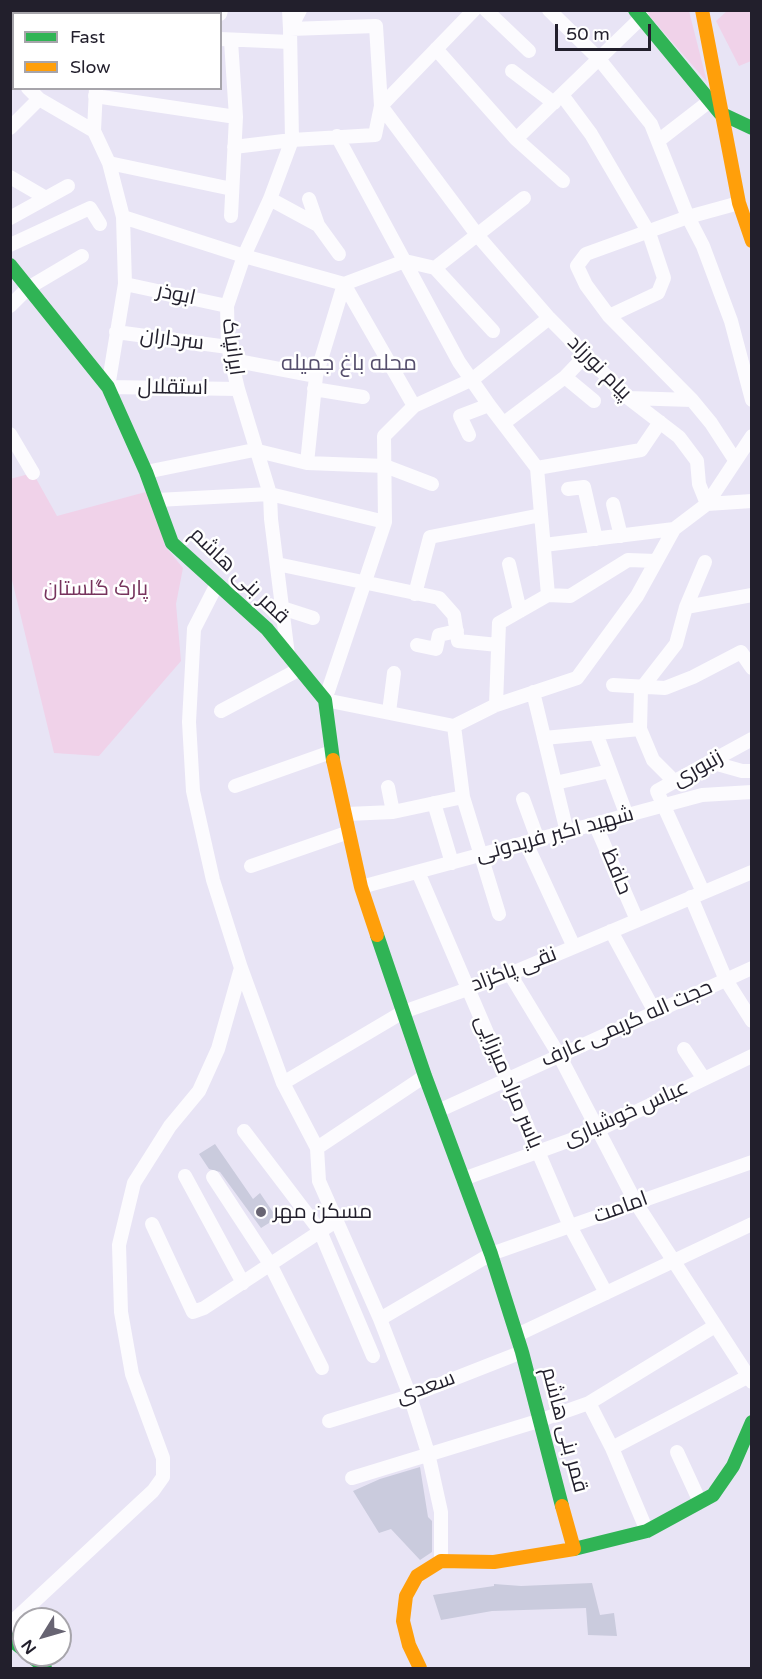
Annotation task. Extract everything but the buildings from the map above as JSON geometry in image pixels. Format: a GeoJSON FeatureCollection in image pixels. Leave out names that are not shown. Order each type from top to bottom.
{"type":"FeatureCollection","features":[{"type":"Feature","properties":{"kind":"street"},"geometry":{"type":"LineString","coordinates":[[289,10],[290,35]]}},
{"type":"Feature","properties":{"kind":"street","name":"ایرانپاک"},"geometry":{"type":"LineString","coordinates":[[288,657],[270,494],[238,389],[230,353],[227,306],[244,256],[270,199],[292,140],[290,35],[300,10]]}},
{"type":"Feature","properties":{"kind":"street"},"geometry":{"type":"LineString","coordinates":[[381,106],[474,10]]}},
{"type":"Feature","properties":{"kind":"street"},"geometry":{"type":"LineString","coordinates":[[486,10],[529,51]]}},
{"type":"Feature","properties":{"kind":"street"},"geometry":{"type":"LineString","coordinates":[[549,10],[599,59],[651,124],[688,217],[703,246],[731,321],[752,400]]}},
{"type":"Feature","properties":{"kind":"street"},"geometry":{"type":"LineString","coordinates":[[702,10],[739,203],[752,241]]}},
{"type":"Feature","properties":{"kind":"street"},"geometry":{"type":"LineString","coordinates":[[516,139],[599,59],[638,14],[720,113],[752,128]]}},
{"type":"Feature","properties":{"kind":"street"},"geometry":{"type":"LineString","coordinates":[[231,216],[234,147],[236,117],[226,40],[376,26],[381,106],[375,135],[337,136],[234,147]]}},
{"type":"Feature","properties":{"kind":"street"},"geometry":{"type":"LineString","coordinates":[[436,49],[516,139],[563,181]]}},
{"type":"Feature","properties":{"kind":"street"},"geometry":{"type":"LineString","coordinates":[[512,71],[558,99],[591,134],[649,233],[664,279],[658,293],[609,316]]}},
{"type":"Feature","properties":{"kind":"street"},"geometry":{"type":"LineString","coordinates":[[30,90],[39,99],[94,131]]}},
{"type":"Feature","properties":{"kind":"street"},"geometry":{"type":"LineString","coordinates":[[108,387],[125,284],[123,217],[109,163],[94,131],[95,92],[236,117]]}},
{"type":"Feature","properties":{"kind":"street"},"geometry":{"type":"LineString","coordinates":[[10,128],[39,99]]}},
{"type":"Feature","properties":{"kind":"street"},"geometry":{"type":"LineString","coordinates":[[658,141],[711,100]]}},
{"type":"Feature","properties":{"kind":"street","name":"پیام نورزاد"},"geometry":{"type":"LineString","coordinates":[[381,106],[478,236],[549,318],[627,398],[679,437],[697,461],[699,484],[707,504]]}},
{"type":"Feature","properties":{"kind":"street"},"geometry":{"type":"LineString","coordinates":[[337,136],[459,362],[537,468],[548,595]]}},
{"type":"Feature","properties":{"kind":"street"},"geometry":{"type":"LineString","coordinates":[[109,163],[232,189]]}},
{"type":"Feature","properties":{"kind":"street"},"geometry":{"type":"LineString","coordinates":[[10,177],[46,198]]}},
{"type":"Feature","properties":{"kind":"street"},"geometry":{"type":"LineString","coordinates":[[10,218],[68,186]]}},
{"type":"Feature","properties":{"kind":"street"},"geometry":{"type":"LineString","coordinates":[[435,268],[524,198]]}},
{"type":"Feature","properties":{"kind":"street"},"geometry":{"type":"LineString","coordinates":[[270,199],[318,225]]}},
{"type":"Feature","properties":{"kind":"street"},"geometry":{"type":"LineString","coordinates":[[309,199],[318,225],[339,254]]}},
{"type":"Feature","properties":{"kind":"street"},"geometry":{"type":"LineString","coordinates":[[735,460],[711,423],[692,400],[609,316],[586,285],[577,266],[586,254],[688,217],[739,203]]}},
{"type":"Feature","properties":{"kind":"street"},"geometry":{"type":"LineString","coordinates":[[10,245],[90,208],[100,224]]}},
{"type":"Feature","properties":{"kind":"street"},"geometry":{"type":"LineString","coordinates":[[123,217],[244,256],[344,284],[405,261],[435,268],[493,331]]}},
{"type":"Feature","properties":{"kind":"street"},"geometry":{"type":"LineString","coordinates":[[10,306],[28,288],[82,256]]}},
{"type":"Feature","properties":{"kind":"street","name":"قمر بنی هاشم"},"geometry":{"type":"LineString","coordinates":[[10,265],[108,387],[146,472],[172,543],[267,629],[298,670],[325,700],[331,752],[347,814],[361,887],[425,1076],[491,1254],[522,1352],[537,1421],[574,1549]]}},
{"type":"Feature","properties":{"kind":"street","name":"ابوذر"},"geometry":{"type":"LineString","coordinates":[[125,284],[227,306]]}},
{"type":"Feature","properties":{"kind":"street"},"geometry":{"type":"LineString","coordinates":[[307,463],[315,382],[344,284]]}},
{"type":"Feature","properties":{"kind":"street"},"geometry":{"type":"LineString","coordinates":[[344,284],[414,406]]}},
{"type":"Feature","properties":{"kind":"street"},"geometry":{"type":"LineString","coordinates":[[549,318],[472,379],[414,406],[384,436],[385,522],[325,700],[454,726],[496,705],[577,678],[637,596],[674,529],[707,504],[751,437]]}},
{"type":"Feature","properties":{"kind":"street","name":"سرداران"},"geometry":{"type":"LineString","coordinates":[[116,332],[230,353],[363,397]]}},
{"type":"Feature","properties":{"kind":"street"},"geometry":{"type":"LineString","coordinates":[[504,423],[565,377],[586,355]]}},
{"type":"Feature","properties":{"kind":"street"},"geometry":{"type":"LineString","coordinates":[[565,377],[594,401]]}},
{"type":"Feature","properties":{"kind":"street","name":"استقلال"},"geometry":{"type":"LineString","coordinates":[[108,387],[238,389]]}},
{"type":"Feature","properties":{"kind":"street"},"geometry":{"type":"LineString","coordinates":[[627,398],[692,400]]}},
{"type":"Feature","properties":{"kind":"street"},"geometry":{"type":"LineString","coordinates":[[469,435],[460,416],[489,405]]}},
{"type":"Feature","properties":{"kind":"street"},"geometry":{"type":"LineString","coordinates":[[537,468],[641,450],[660,422]]}},
{"type":"Feature","properties":{"kind":"street"},"geometry":{"type":"LineString","coordinates":[[10,434],[33,473]]}},
{"type":"Feature","properties":{"kind":"street"},"geometry":{"type":"LineString","coordinates":[[146,472],[255,450],[307,463],[385,466],[432,484]]}},
{"type":"Feature","properties":{"kind":"street"},"geometry":{"type":"LineString","coordinates":[[568,489],[584,487],[597,539]]}},
{"type":"Feature","properties":{"kind":"street"},"geometry":{"type":"LineString","coordinates":[[157,500],[270,494],[385,522]]}},
{"type":"Feature","properties":{"kind":"street"},"geometry":{"type":"LineString","coordinates":[[707,504],[752,501]]}},
{"type":"Feature","properties":{"kind":"street"},"geometry":{"type":"LineString","coordinates":[[613,504],[621,536]]}},
{"type":"Feature","properties":{"kind":"street"},"geometry":{"type":"LineString","coordinates":[[416,594],[430,537],[542,515]]}},
{"type":"Feature","properties":{"kind":"street"},"geometry":{"type":"LineString","coordinates":[[544,545],[674,529]]}},
{"type":"Feature","properties":{"kind":"street"},"geometry":{"type":"LineString","coordinates":[[496,705],[499,623],[548,595],[570,596],[628,560],[656,561]]}},
{"type":"Feature","properties":{"kind":"street"},"geometry":{"type":"LineString","coordinates":[[675,782],[653,760],[640,729],[641,688],[676,644],[686,607],[705,562]]}},
{"type":"Feature","properties":{"kind":"street"},"geometry":{"type":"LineString","coordinates":[[276,564],[439,598],[454,615],[459,641],[498,645]]}},
{"type":"Feature","properties":{"kind":"street"},"geometry":{"type":"LineString","coordinates":[[509,564],[520,610]]}},
{"type":"Feature","properties":{"kind":"street"},"geometry":{"type":"LineString","coordinates":[[216,585],[194,629],[189,722],[193,791],[213,880],[241,968],[283,1083],[316,1148],[319,1181],[380,1319],[410,1396],[428,1453],[441,1512],[441,1561]]}},
{"type":"Feature","properties":{"kind":"street"},"geometry":{"type":"LineString","coordinates":[[686,607],[752,595]]}},
{"type":"Feature","properties":{"kind":"street"},"geometry":{"type":"LineString","coordinates":[[282,608],[313,618]]}},
{"type":"Feature","properties":{"kind":"street"},"geometry":{"type":"LineString","coordinates":[[417,645],[436,649],[439,636],[457,631]]}},
{"type":"Feature","properties":{"kind":"street"},"geometry":{"type":"LineString","coordinates":[[613,685],[665,688],[693,677],[741,652],[752,668]]}},
{"type":"Feature","properties":{"kind":"street"},"geometry":{"type":"LineString","coordinates":[[221,711],[298,670]]}},
{"type":"Feature","properties":{"kind":"street"},"geometry":{"type":"LineString","coordinates":[[389,712],[394,673]]}},
{"type":"Feature","properties":{"kind":"street"},"geometry":{"type":"LineString","coordinates":[[533,692],[567,832]]}},
{"type":"Feature","properties":{"kind":"street"},"geometry":{"type":"LineString","coordinates":[[454,726],[463,797],[479,856],[499,914]]}},
{"type":"Feature","properties":{"kind":"street"},"geometry":{"type":"LineString","coordinates":[[544,738],[640,729]]}},
{"type":"Feature","properties":{"kind":"street"},"geometry":{"type":"LineString","coordinates":[[596,733],[627,816]]}},
{"type":"Feature","properties":{"kind":"street","name":"زنبوری"},"geometry":{"type":"LineString","coordinates":[[662,806],[657,791],[752,739]]}},
{"type":"Feature","properties":{"kind":"street"},"geometry":{"type":"LineString","coordinates":[[235,786],[331,752]]}},
{"type":"Feature","properties":{"kind":"street"},"geometry":{"type":"LineString","coordinates":[[710,762],[742,771],[752,771]]}},
{"type":"Feature","properties":{"kind":"street"},"geometry":{"type":"LineString","coordinates":[[555,783],[610,771]]}},
{"type":"Feature","properties":{"kind":"street"},"geometry":{"type":"LineString","coordinates":[[388,787],[393,812]]}},
{"type":"Feature","properties":{"kind":"street","name":"شهید اکبر فریدونی"},"geometry":{"type":"LineString","coordinates":[[361,887],[702,795],[752,792]]}},
{"type":"Feature","properties":{"kind":"street"},"geometry":{"type":"LineString","coordinates":[[347,814],[393,812],[463,797]]}},
{"type":"Feature","properties":{"kind":"street"},"geometry":{"type":"LineString","coordinates":[[523,799],[532,841],[574,946]]}},
{"type":"Feature","properties":{"kind":"street"},"geometry":{"type":"LineString","coordinates":[[434,803],[452,863]]}},
{"type":"Feature","properties":{"kind":"street"},"geometry":{"type":"LineString","coordinates":[[662,806],[697,895],[726,980],[752,1020]]}},
{"type":"Feature","properties":{"kind":"street","name":"حافظ"},"geometry":{"type":"LineString","coordinates":[[595,824],[637,920]]}},
{"type":"Feature","properties":{"kind":"street"},"geometry":{"type":"LineString","coordinates":[[250,866],[349,832]]}},
{"type":"Feature","properties":{"kind":"street","name":"نقی پاکزاد"},"geometry":{"type":"LineString","coordinates":[[283,1083],[403,1012],[510,974],[752,872]]}},
{"type":"Feature","properties":{"kind":"street","name":"یاسر مراد میرزایی"},"geometry":{"type":"LineString","coordinates":[[418,873],[570,1226],[606,1293]]}},
{"type":"Feature","properties":{"kind":"street"},"geometry":{"type":"LineString","coordinates":[[610,931],[655,1012]]}},
{"type":"Feature","properties":{"kind":"street"},"geometry":{"type":"LineString","coordinates":[[10,1624],[153,1491],[163,1477],[163,1458],[132,1374],[121,1312],[119,1245],[134,1183],[170,1126],[199,1091],[213,1060],[241,968]]}},
{"type":"Feature","properties":{"kind":"street","name":"حجت اله کریمی عارف"},"geometry":{"type":"LineString","coordinates":[[438,1111],[752,968]]}},
{"type":"Feature","properties":{"kind":"street"},"geometry":{"type":"LineString","coordinates":[[510,974],[560,1055],[636,1203],[749,1380],[612,1448]]}},
{"type":"Feature","properties":{"kind":"street"},"geometry":{"type":"LineString","coordinates":[[684,1049],[704,1079]]}},
{"type":"Feature","properties":{"kind":"street","name":"عباس خوشیاری"},"geometry":{"type":"LineString","coordinates":[[464,1179],[598,1130],[752,1056]]}},
{"type":"Feature","properties":{"kind":"street"},"geometry":{"type":"LineString","coordinates":[[316,1148],[425,1076]]}},
{"type":"Feature","properties":{"kind":"street"},"geometry":{"type":"LineString","coordinates":[[244,1131],[320,1231],[373,1356]]}},
{"type":"Feature","properties":{"kind":"street","name":"امامت"},"geometry":{"type":"LineString","coordinates":[[380,1319],[491,1254],[752,1162]]}},
{"type":"Feature","properties":{"kind":"street"},"geometry":{"type":"LineString","coordinates":[[185,1176],[243,1283]]}},
{"type":"Feature","properties":{"kind":"street"},"geometry":{"type":"LineString","coordinates":[[213,1177],[270,1264],[322,1368]]}},
{"type":"Feature","properties":{"kind":"street"},"geometry":{"type":"LineString","coordinates":[[152,1224],[193,1312],[243,1283],[336,1221]]}},
{"type":"Feature","properties":{"kind":"street"},"geometry":{"type":"LineString","coordinates":[[517,1335],[752,1224]]}},
{"type":"Feature","properties":{"kind":"street"},"geometry":{"type":"LineString","coordinates":[[352,1478],[589,1403],[715,1326]]}},
{"type":"Feature","properties":{"kind":"street","name":"سعدی"},"geometry":{"type":"LineString","coordinates":[[329,1421],[410,1396],[522,1352]]}},
{"type":"Feature","properties":{"kind":"street"},"geometry":{"type":"LineString","coordinates":[[589,1403],[612,1448],[647,1531]]}},
{"type":"Feature","properties":{"kind":"street"},"geometry":{"type":"LineString","coordinates":[[420,1668],[409,1645],[403,1621],[406,1596],[417,1576],[441,1561],[494,1563],[574,1549],[647,1531],[713,1495],[733,1466],[752,1422]]}},
{"type":"Feature","properties":{"kind":"street"},"geometry":{"type":"LineString","coordinates":[[677,1452],[700,1502]]}},
{"type":"Feature","properties":{"kind":"green space"},"geometry":{"type":"Polygon","coordinates":[[[645,11],[689,11],[707,82],[645,11]]]}},
{"type":"Feature","properties":{"kind":"green space"},"geometry":{"type":"Polygon","coordinates":[[[727,11],[751,11],[751,61],[739,66],[716,21],[727,11]]]}},
{"type":"Feature","properties":{"kind":"green space","name":"پارک گلستان"},"geometry":{"type":"Polygon","coordinates":[[[33,473],[57,516],[153,490],[165,546],[183,568],[176,604],[181,661],[99,756],[54,753],[11,576],[10,479],[33,473]]]}},
{"type":"Feature","properties":{"kind":"traffic: fast"},"geometry":{"type":"LineString","coordinates":[[635,10],[720,113],[752,128]]}},
{"type":"Feature","properties":{"kind":"traffic: fast"},"geometry":{"type":"LineString","coordinates":[[10,265],[108,387],[146,472],[172,543],[267,629],[325,700],[333,760]]}},
{"type":"Feature","properties":{"kind":"traffic: fast"},"geometry":{"type":"LineString","coordinates":[[377,935],[425,1076],[491,1254],[522,1352],[562,1506]]}},
{"type":"Feature","properties":{"kind":"traffic: fast"},"geometry":{"type":"LineString","coordinates":[[574,1549],[647,1531],[713,1495],[733,1466],[752,1422]]}},
{"type":"Feature","properties":{"kind":"traffic: slow"},"geometry":{"type":"LineString","coordinates":[[702,10],[739,203],[752,241]]}},
{"type":"Feature","properties":{"kind":"traffic: slow"},"geometry":{"type":"LineString","coordinates":[[333,760],[361,887],[377,935]]}},
{"type":"Feature","properties":{"kind":"traffic: slow"},"geometry":{"type":"LineString","coordinates":[[420,1668],[409,1645],[403,1621],[406,1596],[417,1576],[441,1561],[494,1562],[574,1549],[562,1506]]}},
{"type":"Feature","properties":{"kind":"place","name":"مسکن مهر"},"geometry":{"type":"Point","coordinates":[261,1212]}},
{"type":"Feature","properties":{"kind":"district","name":"محله باغ‌ جمیله"},"geometry":{"type":"Point","coordinates":[349,364]}}]}
